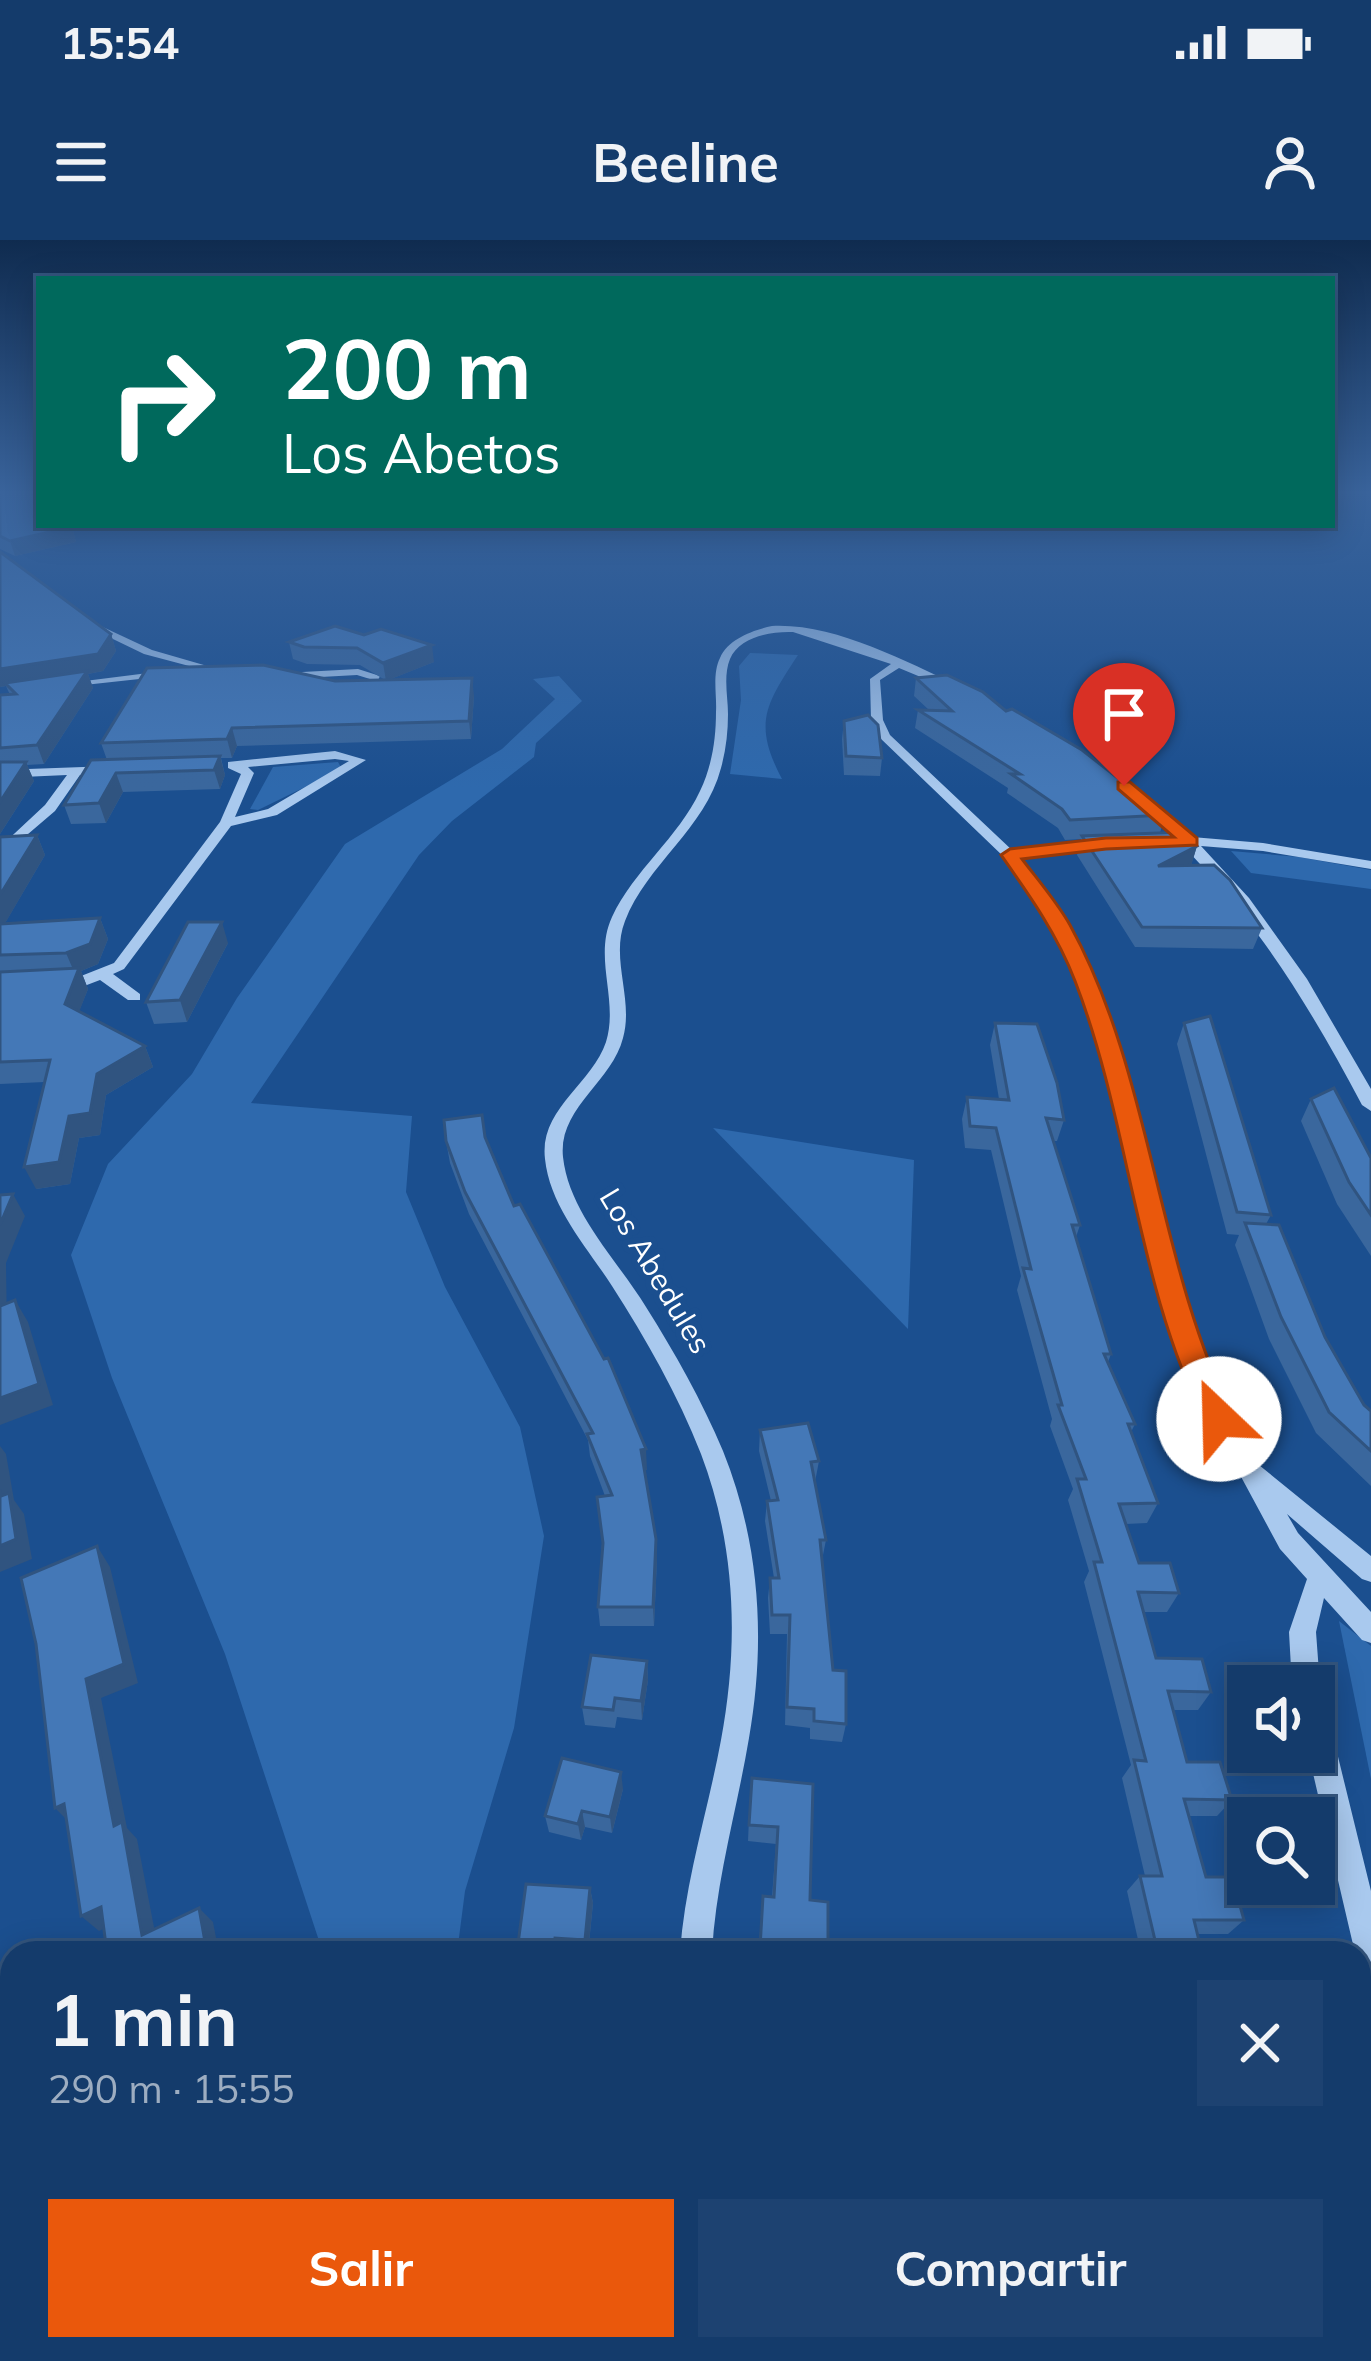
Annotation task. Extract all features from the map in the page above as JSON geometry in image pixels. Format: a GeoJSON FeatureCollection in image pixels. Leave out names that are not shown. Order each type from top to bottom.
{"type":"FeatureCollection","features":[{"type":"Feature","properties":{"kind":"street"},"geometry":{"type":"LineString","coordinates":[[56,685],[156,674],[233,674],[175,661],[111,637],[74,613]]}},
{"type":"Feature","properties":{"kind":"street","name":"Los Abedules"},"geometry":{"type":"LineString","coordinates":[[697,1941],[701,1890],[743,1681],[742,1568],[727,1498],[701,1428],[649,1331],[570,1209],[555,1168],[555,1135],[604,1064],[616,1035],[619,1007],[610,963],[620,916],[687,828],[709,788],[722,735],[722,668],[728,652],[762,632],[782,628],[898,664],[965,692]]}},
{"type":"Feature","properties":{"kind":"street"},"geometry":{"type":"LineString","coordinates":[[156,674],[175,661]]}},
{"type":"Feature","properties":{"kind":"street"},"geometry":{"type":"LineString","coordinates":[[898,664],[874,679],[877,720],[885,737],[1010,855],[1060,924],[1086,981],[1109,1052],[1157,1248],[1190,1351],[1219,1419],[1277,1522],[1320,1580],[1371,1631]]}},
{"type":"Feature","properties":{"kind":"street"},"geometry":{"type":"LineString","coordinates":[[358,672],[377,680],[360,691],[332,690],[272,676],[358,672]]}},
{"type":"Feature","properties":{"kind":"street"},"geometry":{"type":"LineString","coordinates":[[226,823],[272,812],[360,760],[344,755],[266,758],[239,766]]}},
{"type":"Feature","properties":{"kind":"street"},"geometry":{"type":"LineString","coordinates":[[0,986],[79,983],[105,976],[124,962],[226,823],[247,780],[248,770],[218,764]]}},
{"type":"Feature","properties":{"kind":"street"},"geometry":{"type":"LineString","coordinates":[[0,774],[118,769]]}},
{"type":"Feature","properties":{"kind":"street"},"geometry":{"type":"LineString","coordinates":[[0,854],[38,822],[76,772]]}},
{"type":"Feature","properties":{"kind":"street"},"geometry":{"type":"LineString","coordinates":[[1124,786],[1236,888],[1275,940],[1371,1105]]}},
{"type":"Feature","properties":{"kind":"street"},"geometry":{"type":"LineString","coordinates":[[1010,855],[1127,842]]}},
{"type":"Feature","properties":{"kind":"street"},"geometry":{"type":"LineString","coordinates":[[1165,842],[1263,847],[1371,865]]}},
{"type":"Feature","properties":{"kind":"street"},"geometry":{"type":"LineString","coordinates":[[105,976],[134,997]]}},
{"type":"Feature","properties":{"kind":"street"},"geometry":{"type":"LineString","coordinates":[[1248,1466],[1371,1571]]}},
{"type":"Feature","properties":{"kind":"street"},"geometry":{"type":"LineString","coordinates":[[1304,1665],[1301,1642],[1310,1597],[1320,1580]]}},
{"type":"Feature","properties":{"kind":"street"},"geometry":{"type":"LineString","coordinates":[[1328,1773],[1368,1941]]}},
{"type":"Feature","properties":{"kind":"shaded area"},"geometry":{"type":"Polygon","coordinates":[[[750,653],[798,655],[767,715],[768,743],[782,779],[730,774],[741,700],[739,666],[750,653]]]}},
{"type":"Feature","properties":{"kind":"shaded area"},"geometry":{"type":"Polygon","coordinates":[[[559,676],[582,701],[536,743],[534,757],[452,821],[419,855],[251,1103],[412,1116],[406,1192],[445,1287],[520,1427],[544,1536],[514,1728],[465,1891],[459,1941],[319,1941],[225,1654],[112,1378],[71,1255],[108,1164],[192,1074],[237,998],[345,844],[502,749],[555,699],[533,679],[559,676]]]}},
{"type":"Feature","properties":{"kind":"shaded area"},"geometry":{"type":"Polygon","coordinates":[[[338,762],[342,769],[258,810],[250,809],[273,767],[338,762]]]}},
{"type":"Feature","properties":{"kind":"shaded area"},"geometry":{"type":"Polygon","coordinates":[[[1231,851],[1371,870],[1371,889],[1251,873],[1231,851]]]}},
{"type":"Feature","properties":{"kind":"shaded area"},"geometry":{"type":"Polygon","coordinates":[[[713,1128],[914,1160],[908,1329],[713,1128]]]}},
{"type":"Feature","properties":{"kind":"shaded area"},"geometry":{"type":"Polygon","coordinates":[[[1339,1621],[1371,1646],[1371,1779],[1339,1621]]]}},
{"type":"Feature","properties":{"kind":"building"},"geometry":{"type":"Polygon","coordinates":[[[0,591],[53,591],[111,634],[98,654],[0,669],[0,591]]]}},
{"type":"Feature","properties":{"kind":"building"},"geometry":{"type":"Polygon","coordinates":[[[335,626],[364,635],[381,629],[432,645],[383,663],[357,648],[304,647],[289,642],[335,626]]]}},
{"type":"Feature","properties":{"kind":"building"},"geometry":{"type":"Polygon","coordinates":[[[263,665],[335,681],[472,678],[469,721],[232,728],[227,739],[101,743],[147,668],[263,665]]]}},
{"type":"Feature","properties":{"kind":"building"},"geometry":{"type":"Polygon","coordinates":[[[87,671],[37,745],[0,748],[0,695],[16,694],[5,683],[87,671]]]}},
{"type":"Feature","properties":{"kind":"building"},"geometry":{"type":"Polygon","coordinates":[[[947,675],[1082,750],[1165,815],[1070,820],[1062,809],[1011,774],[1020,774],[918,710],[952,711],[916,678],[947,675]]]}},
{"type":"Feature","properties":{"kind":"building"},"geometry":{"type":"Polygon","coordinates":[[[868,715],[878,725],[882,758],[846,756],[844,721],[868,715]]]}},
{"type":"Feature","properties":{"kind":"building"},"geometry":{"type":"Polygon","coordinates":[[[220,756],[214,770],[116,773],[99,803],[64,805],[91,760],[220,756]]]}},
{"type":"Feature","properties":{"kind":"building"},"geometry":{"type":"Polygon","coordinates":[[[0,762],[26,762],[0,802],[0,762]]]}},
{"type":"Feature","properties":{"kind":"building"},"geometry":{"type":"Polygon","coordinates":[[[1185,832],[1197,846],[1158,866],[1214,865],[1230,880],[1262,928],[1142,927],[1082,836],[1185,832]]]}},
{"type":"Feature","properties":{"kind":"building"},"geometry":{"type":"Polygon","coordinates":[[[37,835],[0,895],[0,837],[37,835]]]}},
{"type":"Feature","properties":{"kind":"building"},"geometry":{"type":"Polygon","coordinates":[[[100,918],[90,944],[66,953],[0,955],[0,924],[100,918]]]}},
{"type":"Feature","properties":{"kind":"building"},"geometry":{"type":"Polygon","coordinates":[[[188,922],[222,922],[180,1000],[146,1002],[188,922]]]}},
{"type":"Feature","properties":{"kind":"building"},"geometry":{"type":"Polygon","coordinates":[[[79,968],[65,1004],[145,1046],[97,1074],[90,1113],[69,1116],[59,1162],[24,1167],[50,1060],[0,1062],[0,972],[79,968]]]}},
{"type":"Feature","properties":{"kind":"building"},"geometry":{"type":"Polygon","coordinates":[[[1210,1016],[1271,1215],[1237,1212],[1184,1023],[1210,1016]]]}},
{"type":"Feature","properties":{"kind":"building"},"geometry":{"type":"Polygon","coordinates":[[[995,1023],[1037,1024],[1064,1120],[1046,1118],[1080,1225],[1072,1225],[1111,1354],[1104,1354],[1135,1424],[1128,1424],[1158,1503],[1119,1504],[1139,1563],[1170,1563],[1179,1593],[1138,1592],[1156,1658],[1202,1659],[1211,1692],[1168,1691],[1187,1762],[1220,1762],[1231,1797],[1184,1799],[1206,1877],[1227,1877],[1227,1905],[1240,1905],[1244,1920],[1194,1920],[1199,1941],[1155,1941],[1140,1876],[1162,1876],[1134,1760],[1146,1761],[1094,1562],[1102,1562],[1077,1479],[1086,1479],[1058,1405],[1062,1405],[1023,1268],[1031,1269],[996,1128],[970,1126],[967,1097],[1009,1100],[995,1023]]]}},
{"type":"Feature","properties":{"kind":"building"},"geometry":{"type":"Polygon","coordinates":[[[1334,1088],[1371,1158],[1371,1215],[1349,1182],[1311,1099],[1334,1088]]]}},
{"type":"Feature","properties":{"kind":"building"},"geometry":{"type":"Polygon","coordinates":[[[482,1115],[485,1137],[514,1206],[520,1204],[604,1359],[608,1358],[646,1449],[641,1450],[656,1539],[653,1607],[598,1607],[603,1543],[597,1497],[612,1495],[587,1434],[593,1433],[465,1192],[446,1141],[444,1120],[482,1115]]]}},
{"type":"Feature","properties":{"kind":"building"},"geometry":{"type":"Polygon","coordinates":[[[13,1194],[0,1225],[0,1195],[13,1194]]]}},
{"type":"Feature","properties":{"kind":"building"},"geometry":{"type":"Polygon","coordinates":[[[1245,1223],[1279,1225],[1325,1337],[1371,1411],[1371,1451],[1329,1412],[1281,1317],[1245,1223]]]}},
{"type":"Feature","properties":{"kind":"building"},"geometry":{"type":"Polygon","coordinates":[[[15,1300],[39,1384],[0,1398],[0,1306],[15,1300]]]}},
{"type":"Feature","properties":{"kind":"building"},"geometry":{"type":"Polygon","coordinates":[[[808,1423],[819,1461],[811,1462],[826,1540],[820,1540],[833,1670],[846,1671],[846,1724],[814,1721],[814,1709],[787,1707],[790,1615],[772,1615],[770,1578],[779,1578],[767,1501],[778,1500],[760,1430],[808,1423]]]}},
{"type":"Feature","properties":{"kind":"building"},"geometry":{"type":"Polygon","coordinates":[[[0,1490],[1,1496],[9,1493],[16,1539],[0,1546],[0,1490]]]}},
{"type":"Feature","properties":{"kind":"building"},"geometry":{"type":"Polygon","coordinates":[[[97,1546],[124,1664],[86,1679],[114,1826],[122,1822],[142,1935],[199,1908],[205,1941],[105,1941],[101,1907],[81,1916],[64,1804],[55,1808],[36,1644],[21,1578],[97,1546]]]}},
{"type":"Feature","properties":{"kind":"building"},"geometry":{"type":"Polygon","coordinates":[[[591,1655],[647,1661],[641,1701],[615,1698],[613,1710],[582,1707],[591,1655]]]}},
{"type":"Feature","properties":{"kind":"building"},"geometry":{"type":"Polygon","coordinates":[[[562,1758],[621,1772],[610,1817],[582,1811],[578,1824],[545,1816],[562,1758]]]}},
{"type":"Feature","properties":{"kind":"building"},"geometry":{"type":"Polygon","coordinates":[[[752,1778],[813,1784],[810,1900],[828,1902],[828,1941],[760,1941],[763,1896],[774,1897],[778,1827],[749,1825],[752,1778]]]}},
{"type":"Feature","properties":{"kind":"building"},"geometry":{"type":"Polygon","coordinates":[[[526,1884],[590,1888],[585,1940],[518,1941],[526,1884]]]}},
{"type":"Feature","properties":{"kind":"route"},"geometry":{"type":"LineString","coordinates":[[1124,786],[1190,842],[1106,843],[1010,855],[1060,924],[1086,981],[1109,1052],[1164,1273],[1219,1419]]}}]}
